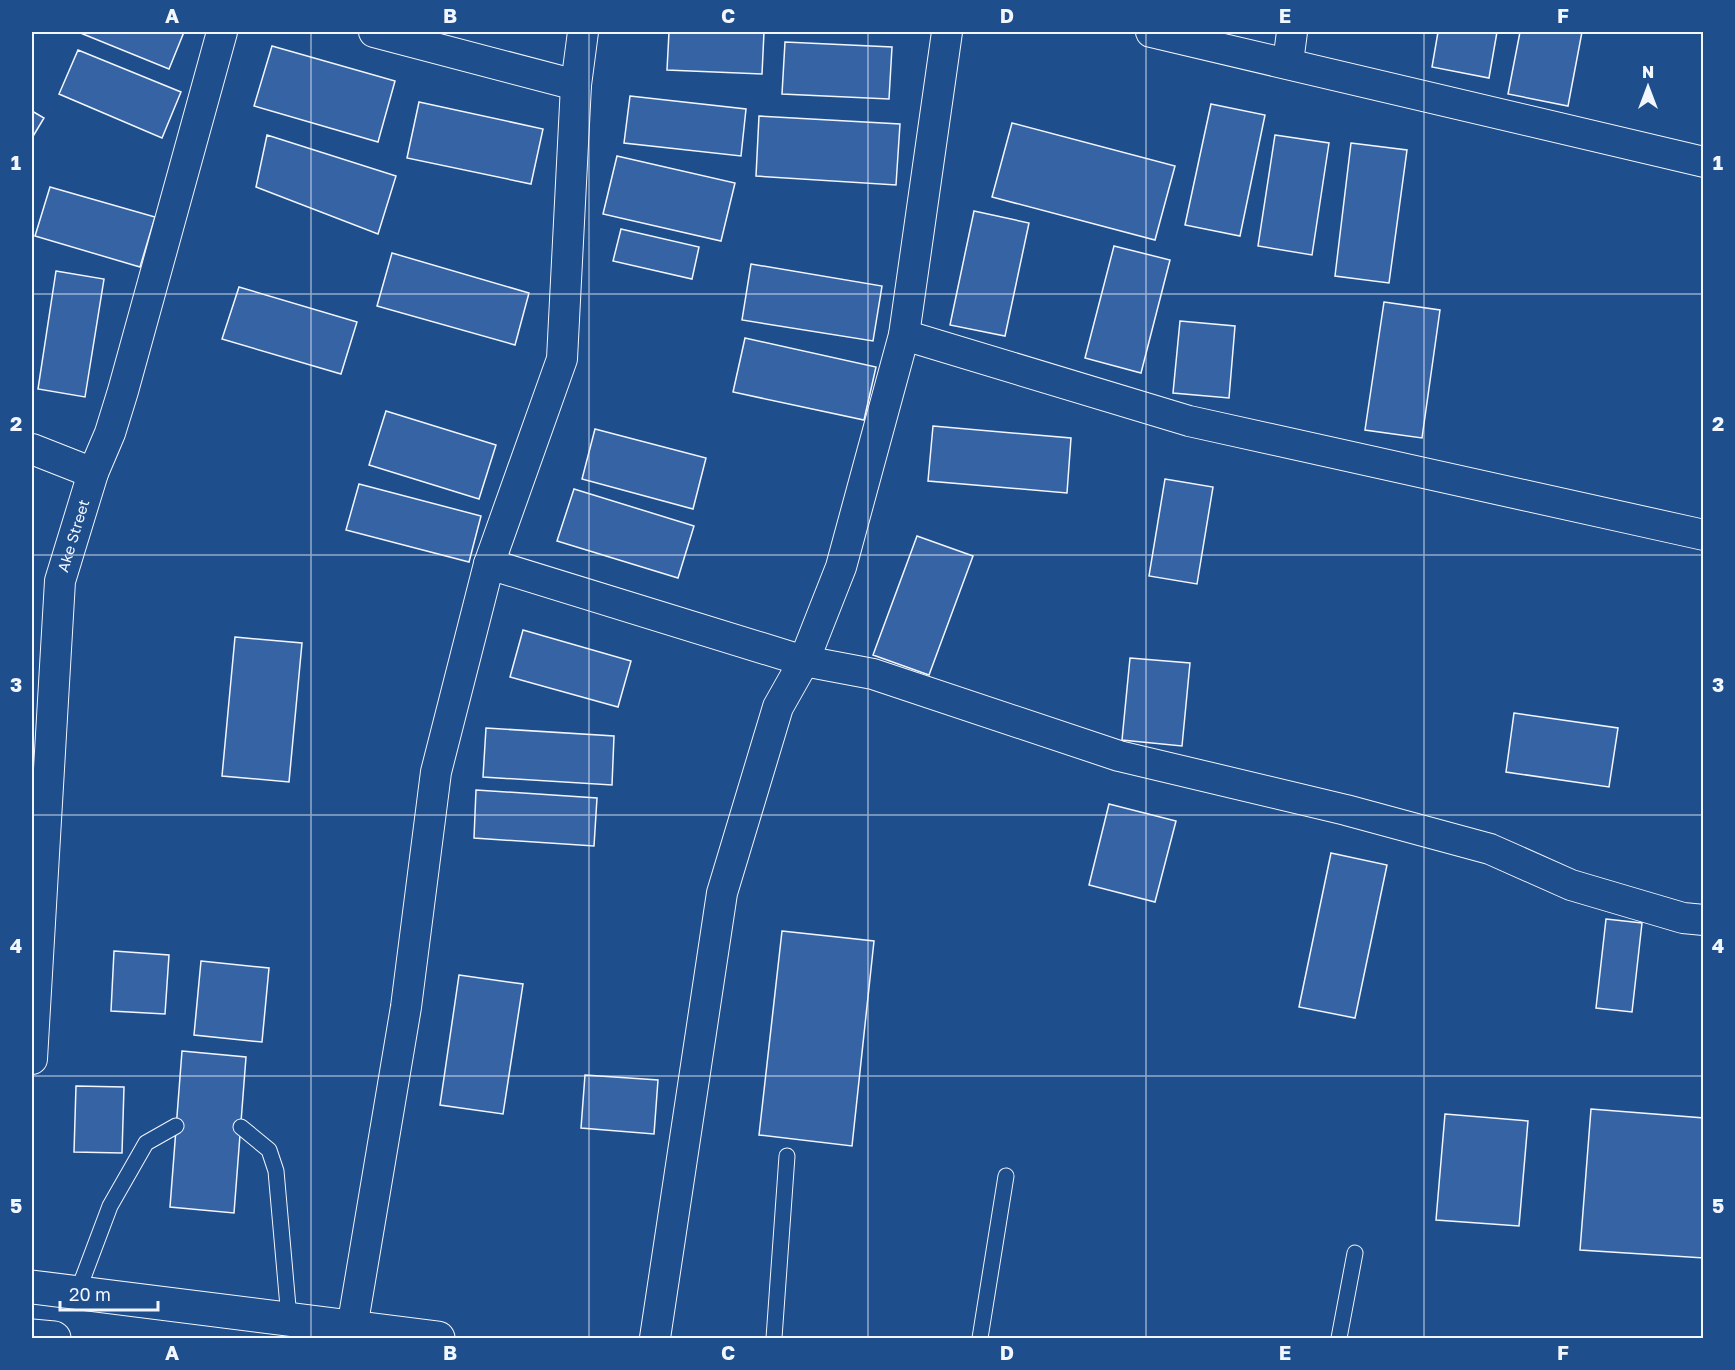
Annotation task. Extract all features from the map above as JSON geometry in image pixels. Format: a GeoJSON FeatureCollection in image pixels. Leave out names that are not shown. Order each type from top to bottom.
{"type":"FeatureCollection","features":[{"type":"Feature","properties":{"kind":"highway"},"geometry":{"type":"LineString","coordinates":[[32,1287],[438,1338]]}},
{"type":"Feature","properties":{"kind":"highway"},"geometry":{"type":"LineString","coordinates":[[32,1336],[54,1338]]}},
{"type":"Feature","properties":{"kind":"street","name":"Ake Street"},"geometry":{"type":"LineString","coordinates":[[32,1059],[60,581],[93,473],[110,433],[123,391],[222,32]]}},
{"type":"Feature","properties":{"kind":"street"},"geometry":{"type":"LineString","coordinates":[[374,32],[576,85]]}},
{"type":"Feature","properties":{"kind":"street"},"geometry":{"type":"LineString","coordinates":[[352,1328],[406,1007],[436,772],[489,564],[562,359],[576,85],[583,32]]}},
{"type":"Feature","properties":{"kind":"street"},"geometry":{"type":"LineString","coordinates":[[655,1338],[722,893],[778,707],[804,661],[841,567],[904,335],[947,32]]}},
{"type":"Feature","properties":{"kind":"street"},"geometry":{"type":"LineString","coordinates":[[1151,32],[1288,62],[1704,162]]}},
{"type":"Feature","properties":{"kind":"street"},"geometry":{"type":"LineString","coordinates":[[1288,62],[1292,32]]}},
{"type":"Feature","properties":{"kind":"street"},"geometry":{"type":"LineString","coordinates":[[904,335],[1189,421],[1704,535]]}},
{"type":"Feature","properties":{"kind":"street"},"geometry":{"type":"LineString","coordinates":[[32,449],[93,473]]}},
{"type":"Feature","properties":{"kind":"street"},"geometry":{"type":"LineString","coordinates":[[489,564],[804,661],[873,674],[1119,756],[1346,810],[1490,849],[1571,885],[1683,918],[1704,920]]}},
{"type":"Feature","properties":{"kind":"lane"},"geometry":{"type":"LineString","coordinates":[[78,1291],[110,1206],[146,1143],[176,1126]]}},
{"type":"Feature","properties":{"kind":"lane"},"geometry":{"type":"LineString","coordinates":[[241,1127],[269,1150],[276,1171],[289,1318]]}},
{"type":"Feature","properties":{"kind":"lane"},"geometry":{"type":"LineString","coordinates":[[774,1338],[787,1156]]}},
{"type":"Feature","properties":{"kind":"lane"},"geometry":{"type":"LineString","coordinates":[[980,1338],[1006,1176]]}},
{"type":"Feature","properties":{"kind":"lane"},"geometry":{"type":"LineString","coordinates":[[1339,1338],[1355,1253]]}},
{"type":"Feature","properties":{"kind":"building"},"geometry":{"type":"Polygon","coordinates":[[[78,32],[184,32],[169,69],[78,32]]]}},
{"type":"Feature","properties":{"kind":"building"},"geometry":{"type":"Polygon","coordinates":[[[669,32],[764,32],[762,74],[667,70],[669,32]]]}},
{"type":"Feature","properties":{"kind":"building"},"geometry":{"type":"Polygon","coordinates":[[[1438,32],[1497,32],[1489,78],[1432,67],[1438,32]]]}},
{"type":"Feature","properties":{"kind":"building"},"geometry":{"type":"Polygon","coordinates":[[[1520,32],[1582,32],[1568,106],[1508,94],[1520,32]]]}},
{"type":"Feature","properties":{"kind":"building"},"geometry":{"type":"Polygon","coordinates":[[[785,42],[892,47],[889,99],[782,94],[785,42]]]}},
{"type":"Feature","properties":{"kind":"building"},"geometry":{"type":"Polygon","coordinates":[[[272,46],[395,81],[378,142],[254,106],[272,46]]]}},
{"type":"Feature","properties":{"kind":"building"},"geometry":{"type":"Polygon","coordinates":[[[78,50],[181,92],[162,138],[59,94],[78,50]]]}},
{"type":"Feature","properties":{"kind":"building"},"geometry":{"type":"Polygon","coordinates":[[[630,96],[746,109],[741,156],[624,143],[630,96]]]}},
{"type":"Feature","properties":{"kind":"building"},"geometry":{"type":"Polygon","coordinates":[[[419,102],[543,129],[531,184],[407,158],[419,102]]]}},
{"type":"Feature","properties":{"kind":"building"},"geometry":{"type":"Polygon","coordinates":[[[1211,104],[1265,115],[1240,236],[1185,225],[1211,104]]]}},
{"type":"Feature","properties":{"kind":"building"},"geometry":{"type":"Polygon","coordinates":[[[32,111],[44,118],[32,138],[32,111]]]}},
{"type":"Feature","properties":{"kind":"building"},"geometry":{"type":"Polygon","coordinates":[[[759,116],[900,124],[896,185],[756,176],[759,116]]]}},
{"type":"Feature","properties":{"kind":"building"},"geometry":{"type":"Polygon","coordinates":[[[1012,123],[1175,166],[1155,240],[992,197],[1012,123]]]}},
{"type":"Feature","properties":{"kind":"building"},"geometry":{"type":"Polygon","coordinates":[[[267,135],[396,176],[378,234],[256,187],[267,135]]]}},
{"type":"Feature","properties":{"kind":"building"},"geometry":{"type":"Polygon","coordinates":[[[1275,135],[1329,143],[1312,255],[1258,246],[1275,135]]]}},
{"type":"Feature","properties":{"kind":"building"},"geometry":{"type":"Polygon","coordinates":[[[1351,143],[1407,150],[1389,283],[1335,276],[1351,143]]]}},
{"type":"Feature","properties":{"kind":"building"},"geometry":{"type":"Polygon","coordinates":[[[617,156],[735,183],[721,241],[603,214],[617,156]]]}},
{"type":"Feature","properties":{"kind":"building"},"geometry":{"type":"Polygon","coordinates":[[[50,187],[155,217],[140,267],[35,236],[50,187]]]}},
{"type":"Feature","properties":{"kind":"building"},"geometry":{"type":"Polygon","coordinates":[[[974,211],[1029,223],[1005,336],[950,325],[974,211]]]}},
{"type":"Feature","properties":{"kind":"building"},"geometry":{"type":"Polygon","coordinates":[[[621,229],[699,247],[692,279],[613,261],[621,229]]]}},
{"type":"Feature","properties":{"kind":"building"},"geometry":{"type":"Polygon","coordinates":[[[1114,246],[1170,260],[1141,373],[1085,358],[1114,246]]]}},
{"type":"Feature","properties":{"kind":"building"},"geometry":{"type":"Polygon","coordinates":[[[392,253],[529,293],[515,345],[377,306],[392,253]]]}},
{"type":"Feature","properties":{"kind":"building"},"geometry":{"type":"Polygon","coordinates":[[[751,264],[882,286],[873,341],[742,320],[751,264]]]}},
{"type":"Feature","properties":{"kind":"building"},"geometry":{"type":"Polygon","coordinates":[[[56,271],[104,279],[85,397],[38,389],[56,271]]]}},
{"type":"Feature","properties":{"kind":"building"},"geometry":{"type":"Polygon","coordinates":[[[239,287],[357,322],[341,374],[222,339],[239,287]]]}},
{"type":"Feature","properties":{"kind":"building"},"geometry":{"type":"Polygon","coordinates":[[[1384,302],[1440,310],[1422,438],[1365,430],[1384,302]]]}},
{"type":"Feature","properties":{"kind":"building"},"geometry":{"type":"Polygon","coordinates":[[[1180,321],[1235,326],[1229,398],[1173,393],[1180,321]]]}},
{"type":"Feature","properties":{"kind":"building"},"geometry":{"type":"Polygon","coordinates":[[[745,338],[876,367],[864,420],[733,392],[745,338]]]}},
{"type":"Feature","properties":{"kind":"building"},"geometry":{"type":"Polygon","coordinates":[[[386,411],[496,445],[479,499],[369,465],[386,411]]]}},
{"type":"Feature","properties":{"kind":"building"},"geometry":{"type":"Polygon","coordinates":[[[933,426],[1071,438],[1067,493],[928,481],[933,426]]]}},
{"type":"Feature","properties":{"kind":"building"},"geometry":{"type":"Polygon","coordinates":[[[595,429],[706,458],[693,509],[582,479],[595,429]]]}},
{"type":"Feature","properties":{"kind":"building"},"geometry":{"type":"Polygon","coordinates":[[[1165,479],[1213,487],[1197,584],[1149,576],[1165,479]]]}},
{"type":"Feature","properties":{"kind":"building"},"geometry":{"type":"Polygon","coordinates":[[[359,484],[481,516],[469,562],[346,530],[359,484]]]}},
{"type":"Feature","properties":{"kind":"building"},"geometry":{"type":"Polygon","coordinates":[[[574,489],[694,526],[678,578],[557,541],[574,489]]]}},
{"type":"Feature","properties":{"kind":"building"},"geometry":{"type":"Polygon","coordinates":[[[917,536],[973,556],[929,675],[873,655],[917,536]]]}},
{"type":"Feature","properties":{"kind":"building"},"geometry":{"type":"Polygon","coordinates":[[[523,630],[631,661],[618,707],[510,677],[523,630]]]}},
{"type":"Feature","properties":{"kind":"building"},"geometry":{"type":"Polygon","coordinates":[[[235,637],[302,643],[289,782],[222,776],[235,637]]]}},
{"type":"Feature","properties":{"kind":"building"},"geometry":{"type":"Polygon","coordinates":[[[1130,658],[1190,663],[1182,746],[1122,740],[1130,658]]]}},
{"type":"Feature","properties":{"kind":"building"},"geometry":{"type":"Polygon","coordinates":[[[1514,713],[1618,728],[1609,787],[1506,772],[1514,713]]]}},
{"type":"Feature","properties":{"kind":"building"},"geometry":{"type":"Polygon","coordinates":[[[486,728],[614,736],[612,785],[483,777],[486,728]]]}},
{"type":"Feature","properties":{"kind":"building"},"geometry":{"type":"Polygon","coordinates":[[[476,790],[597,798],[594,846],[474,838],[476,790]]]}},
{"type":"Feature","properties":{"kind":"building"},"geometry":{"type":"Polygon","coordinates":[[[1109,804],[1176,821],[1155,902],[1089,885],[1109,804]]]}},
{"type":"Feature","properties":{"kind":"building"},"geometry":{"type":"Polygon","coordinates":[[[1331,853],[1387,865],[1355,1018],[1299,1007],[1331,853]]]}},
{"type":"Feature","properties":{"kind":"building"},"geometry":{"type":"Polygon","coordinates":[[[1606,919],[1642,923],[1632,1012],[1596,1008],[1606,919]]]}},
{"type":"Feature","properties":{"kind":"building"},"geometry":{"type":"Polygon","coordinates":[[[782,931],[874,941],[852,1146],[759,1135],[782,931]]]}},
{"type":"Feature","properties":{"kind":"building"},"geometry":{"type":"Polygon","coordinates":[[[114,951],[169,955],[165,1014],[111,1011],[114,951]]]}},
{"type":"Feature","properties":{"kind":"building"},"geometry":{"type":"Polygon","coordinates":[[[201,961],[269,968],[262,1042],[194,1035],[201,961]]]}},
{"type":"Feature","properties":{"kind":"building"},"geometry":{"type":"Polygon","coordinates":[[[459,975],[523,984],[503,1114],[440,1105],[459,975]]]}},
{"type":"Feature","properties":{"kind":"building"},"geometry":{"type":"Polygon","coordinates":[[[182,1051],[246,1057],[234,1213],[170,1207],[182,1051]]]}},
{"type":"Feature","properties":{"kind":"building"},"geometry":{"type":"Polygon","coordinates":[[[585,1075],[658,1080],[654,1134],[581,1128],[585,1075]]]}},
{"type":"Feature","properties":{"kind":"building"},"geometry":{"type":"Polygon","coordinates":[[[76,1086],[124,1087],[122,1153],[74,1152],[76,1086]]]}},
{"type":"Feature","properties":{"kind":"building"},"geometry":{"type":"Polygon","coordinates":[[[1591,1109],[1704,1118],[1704,1258],[1580,1250],[1591,1109]]]}},
{"type":"Feature","properties":{"kind":"building"},"geometry":{"type":"Polygon","coordinates":[[[1445,1114],[1528,1121],[1519,1226],[1436,1220],[1445,1114]]]}}]}
